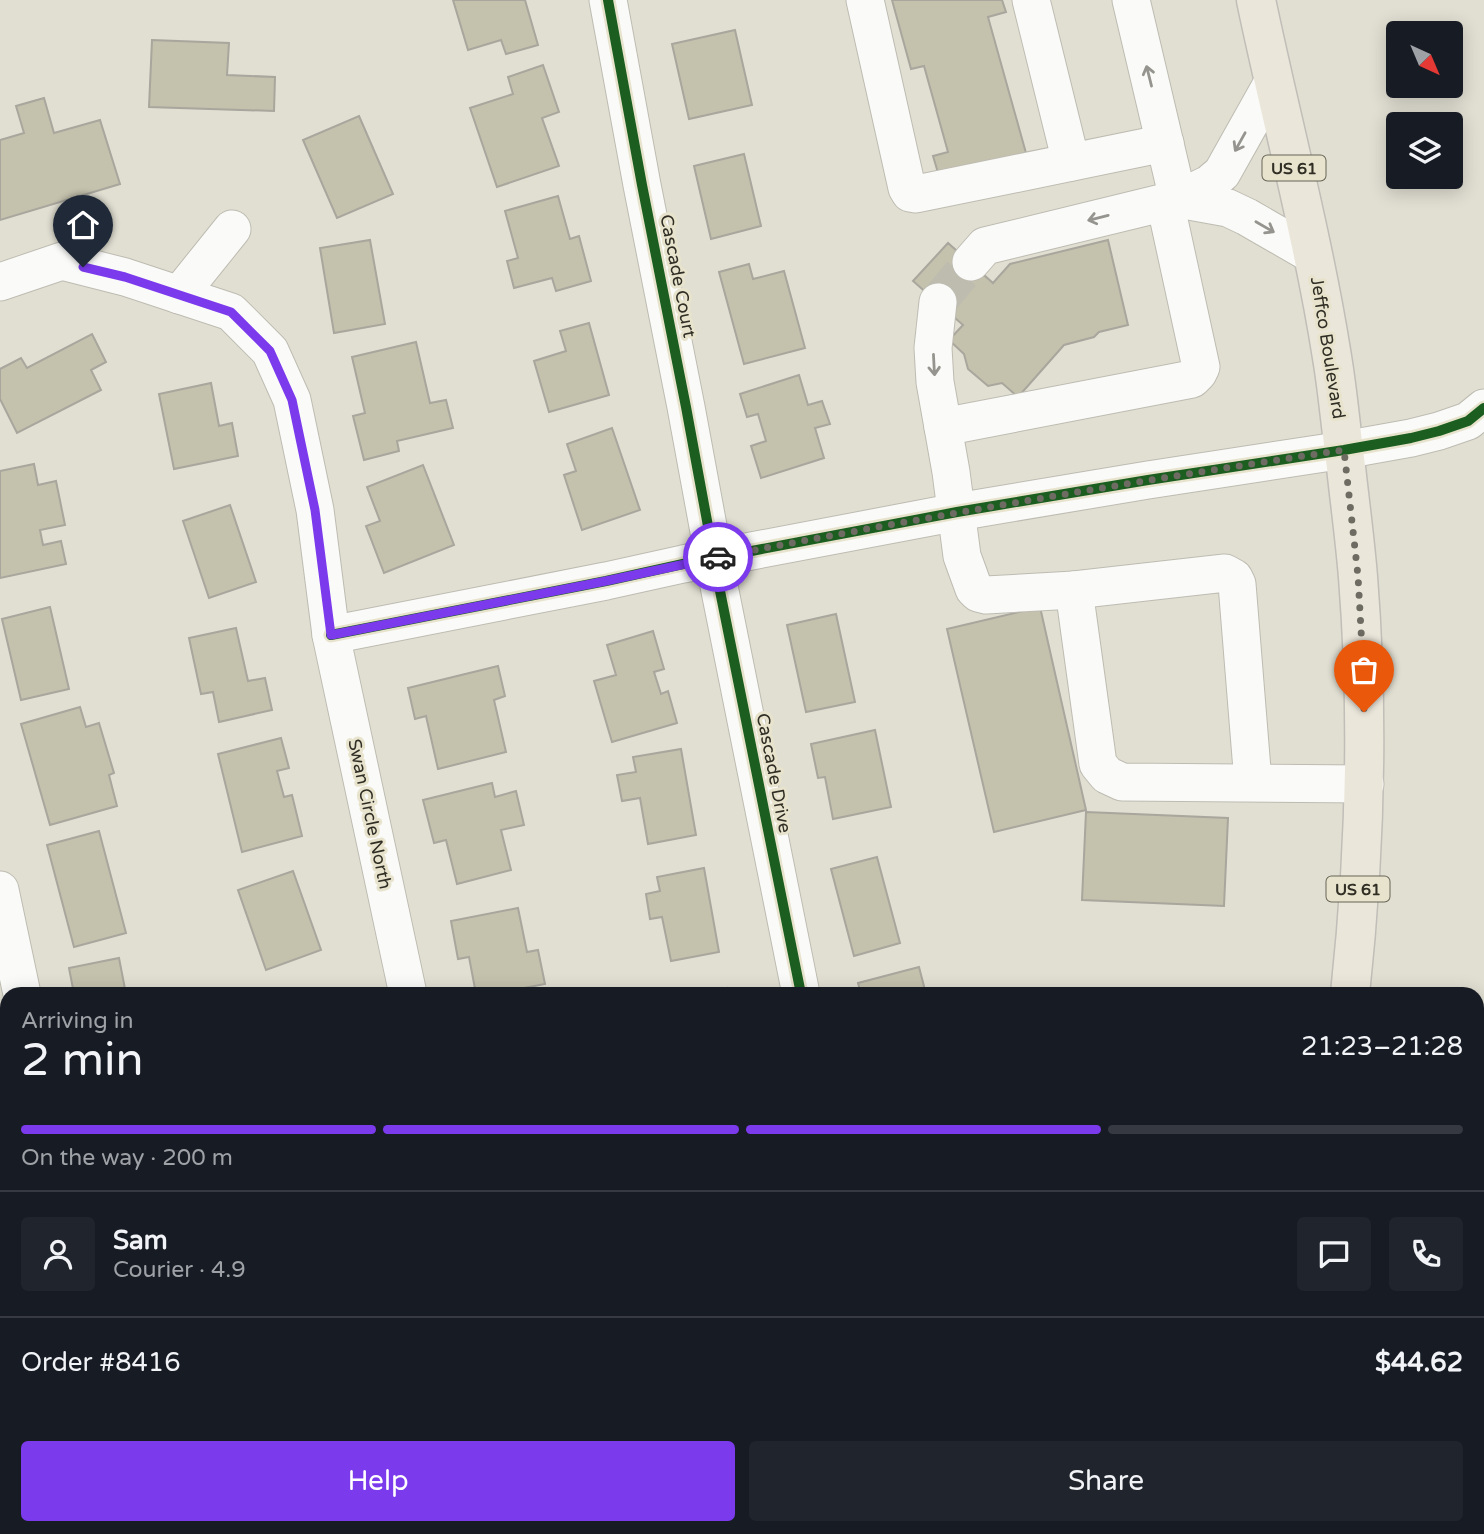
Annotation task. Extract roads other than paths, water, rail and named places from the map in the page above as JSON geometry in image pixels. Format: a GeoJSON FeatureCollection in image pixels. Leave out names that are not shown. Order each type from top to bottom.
{"type":"FeatureCollection","features":[{"type":"Feature","properties":{"kind":"main road","name":"Jeffco Boulevard"},"geometry":{"type":"LineString","coordinates":[[1256,0],[1313,255],[1332,358],[1358,576],[1365,784],[1351,987]]}},
{"type":"Feature","properties":{"kind":"street","name":"Cascade Court"},"geometry":{"type":"LineString","coordinates":[[608,0],[714,558]]}},
{"type":"Feature","properties":{"kind":"street"},"geometry":{"type":"LineString","coordinates":[[865,0],[910,193],[916,194],[1165,143]]}},
{"type":"Feature","properties":{"kind":"street"},"geometry":{"type":"LineString","coordinates":[[1031,0],[1071,162]]}},
{"type":"Feature","properties":{"kind":"street"},"geometry":{"type":"LineString","coordinates":[[943,427],[1192,379],[1201,367],[1171,201],[1165,143],[1130,0]]}},
{"type":"Feature","properties":{"kind":"street"},"geometry":{"type":"LineString","coordinates":[[971,262],[985,246],[1171,201],[1209,184],[1222,173],[1273,82]]}},
{"type":"Feature","properties":{"kind":"street"},"geometry":{"type":"LineString","coordinates":[[1171,201],[1228,208],[1313,255]]}},
{"type":"Feature","properties":{"kind":"street"},"geometry":{"type":"LineString","coordinates":[[179,295],[232,229]]}},
{"type":"Feature","properties":{"kind":"street","name":"Swan Circle North"},"geometry":{"type":"LineString","coordinates":[[0,282],[62,261],[125,277],[231,312],[270,351],[295,412],[315,510],[331,635],[406,987]]}},
{"type":"Feature","properties":{"kind":"street"},"geometry":{"type":"LineString","coordinates":[[939,303],[933,348],[935,382],[962,556],[974,589],[978,593],[986,594],[1074,590],[1225,573],[1234,578],[1237,584],[1253,782]]}},
{"type":"Feature","properties":{"kind":"street"},"geometry":{"type":"LineString","coordinates":[[331,635],[957,512],[1344,450],[1440,431],[1468,421],[1484,408]]}},
{"type":"Feature","properties":{"kind":"street","name":"Cascade Drive"},"geometry":{"type":"LineString","coordinates":[[714,558],[800,987]]}},
{"type":"Feature","properties":{"kind":"street"},"geometry":{"type":"LineString","coordinates":[[1074,590],[1098,764],[1107,775],[1122,782],[1365,784]]}},
{"type":"Feature","properties":{"kind":"street"},"geometry":{"type":"LineString","coordinates":[[0,890],[21,987]]}},
{"type":"Feature","properties":{"kind":"tunnel"},"geometry":{"type":"LineString","coordinates":[[938,302],[971,262]]}}]}
